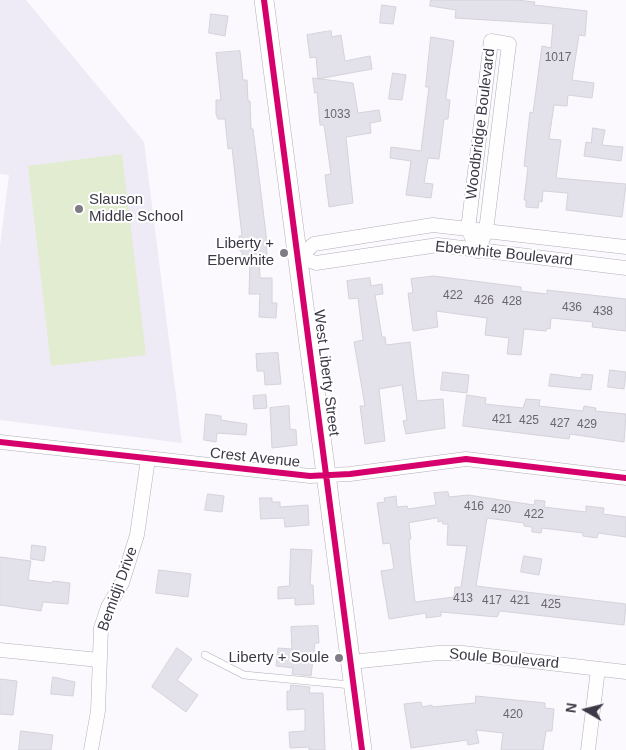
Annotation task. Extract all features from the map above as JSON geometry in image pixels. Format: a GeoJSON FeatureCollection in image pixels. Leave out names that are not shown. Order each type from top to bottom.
{"type":"FeatureCollection","features":[{"type":"Feature","properties":{"kind":"main road","name":"West Liberty Street"},"geometry":{"type":"LineString","coordinates":[[264,0],[362,750]]}},
{"type":"Feature","properties":{"kind":"street","name":"Woodbridge Boulevard"},"geometry":{"type":"LineString","coordinates":[[468,229],[491,42],[509,44],[486,231],[478,251]]}},
{"type":"Feature","properties":{"kind":"street","name":"Eberwhite Boulevard"},"geometry":{"type":"LineString","coordinates":[[299,257],[314,244],[433,226],[626,247]]}},
{"type":"Feature","properties":{"kind":"street"},"geometry":{"type":"LineString","coordinates":[[468,229],[478,251]]}},
{"type":"Feature","properties":{"kind":"street","name":"Eberwhite Boulevard"},"geometry":{"type":"LineString","coordinates":[[299,257],[316,262],[438,245],[626,268]]}},
{"type":"Feature","properties":{"kind":"street","name":"Crest Avenue"},"geometry":{"type":"LineString","coordinates":[[0,442],[279,474],[350,474],[466,460],[626,478]]}},
{"type":"Feature","properties":{"kind":"street","name":"Bemidji Drive"},"geometry":{"type":"LineString","coordinates":[[91,750],[98,711],[101,628],[108,607],[122,583],[137,535],[148,459]]}},
{"type":"Feature","properties":{"kind":"street"},"geometry":{"type":"LineString","coordinates":[[0,650],[99,660]]}},
{"type":"Feature","properties":{"kind":"street","name":"Soule Boulevard"},"geometry":{"type":"LineString","coordinates":[[351,662],[438,653],[463,653],[626,672]]}},
{"type":"Feature","properties":{"kind":"street"},"geometry":{"type":"LineString","coordinates":[[588,750],[598,669]]}},
{"type":"Feature","properties":{"kind":"lane"},"geometry":{"type":"LineString","coordinates":[[205,655],[244,675],[354,685]]}},
{"type":"Feature","properties":{"kind":"shaded area","name":"Slauson Middle School"},"geometry":{"type":"Polygon","coordinates":[[[0,0],[26,0],[144,142],[182,443],[0,420],[0,246],[9,175],[0,174],[0,0]]]}},
{"type":"Feature","properties":{"kind":"green space"},"geometry":{"type":"Polygon","coordinates":[[[122,154],[146,355],[51,366],[28,166],[122,154]]]}},
{"type":"Feature","properties":{"kind":"building"},"geometry":{"type":"Polygon","coordinates":[[[431,0],[516,0],[535,2],[534,5],[587,11],[585,36],[579,35],[572,80],[594,83],[592,98],[568,95],[567,106],[554,105],[549,139],[561,140],[556,178],[626,184],[622,217],[566,210],[568,193],[543,191],[542,202],[539,201],[538,208],[526,207],[526,200],[524,200],[528,167],[524,166],[530,112],[533,113],[542,46],[551,48],[553,24],[455,18],[456,10],[430,6],[431,0]]]}},
{"type":"Feature","properties":{"kind":"building"},"geometry":{"type":"Polygon","coordinates":[[[382,5],[396,7],[393,24],[380,23],[382,5]]]}},
{"type":"Feature","properties":{"kind":"building"},"geometry":{"type":"Polygon","coordinates":[[[211,14],[228,16],[225,36],[209,33],[211,14]]]}},
{"type":"Feature","properties":{"kind":"building"},"geometry":{"type":"Polygon","coordinates":[[[331,31],[332,37],[341,35],[345,61],[370,56],[372,69],[318,79],[316,57],[310,58],[307,35],[331,31]]]}},
{"type":"Feature","properties":{"kind":"building"},"geometry":{"type":"Polygon","coordinates":[[[431,37],[454,41],[446,97],[446,99],[450,100],[448,119],[444,119],[439,159],[428,158],[424,183],[433,184],[431,198],[406,195],[411,161],[390,158],[391,147],[421,151],[429,87],[426,87],[431,37]]]}},
{"type":"Feature","properties":{"kind":"building"},"geometry":{"type":"Polygon","coordinates":[[[240,51],[243,80],[247,80],[248,101],[250,101],[251,129],[253,129],[266,234],[267,255],[259,255],[260,278],[272,278],[272,303],[277,303],[276,318],[259,317],[260,294],[249,294],[250,262],[242,262],[242,251],[240,251],[239,236],[242,236],[232,148],[228,149],[225,119],[218,119],[216,114],[216,100],[221,100],[216,53],[240,51]]]}},
{"type":"Feature","properties":{"kind":"building"},"geometry":{"type":"Polygon","coordinates":[[[393,73],[406,75],[402,100],[389,99],[393,73]]]}},
{"type":"Feature","properties":{"kind":"building"},"geometry":{"type":"Polygon","coordinates":[[[313,78],[353,83],[358,113],[379,110],[381,121],[370,123],[371,133],[346,137],[353,203],[329,207],[325,175],[331,174],[324,125],[320,125],[317,92],[315,93],[313,78]]]}},
{"type":"Feature","properties":{"kind":"building"},"geometry":{"type":"Polygon","coordinates":[[[593,128],[605,130],[602,145],[623,147],[621,161],[584,156],[586,142],[591,143],[593,128]]]}},
{"type":"Feature","properties":{"kind":"building"},"geometry":{"type":"Polygon","coordinates":[[[434,276],[521,287],[521,291],[547,294],[547,290],[626,299],[626,331],[592,327],[593,322],[551,318],[550,329],[547,328],[546,331],[524,329],[521,355],[507,354],[509,338],[485,335],[487,318],[436,311],[438,327],[413,331],[408,293],[413,293],[411,279],[434,276]]]}},
{"type":"Feature","properties":{"kind":"building"},"geometry":{"type":"Polygon","coordinates":[[[370,278],[371,286],[382,284],[383,294],[375,295],[382,337],[385,337],[386,345],[410,342],[417,401],[443,399],[445,428],[406,434],[403,421],[407,420],[402,385],[379,389],[385,441],[365,444],[360,406],[365,406],[354,342],[363,340],[358,298],[349,299],[347,281],[370,278]]]}},
{"type":"Feature","properties":{"kind":"building"},"geometry":{"type":"Polygon","coordinates":[[[278,353],[281,384],[265,385],[264,371],[257,371],[256,354],[278,353]]]}},
{"type":"Feature","properties":{"kind":"building"},"geometry":{"type":"Polygon","coordinates":[[[610,370],[626,372],[624,389],[608,387],[610,370]]]}},
{"type":"Feature","properties":{"kind":"building"},"geometry":{"type":"Polygon","coordinates":[[[443,372],[469,375],[467,393],[441,390],[443,372]]]}},
{"type":"Feature","properties":{"kind":"building"},"geometry":{"type":"Polygon","coordinates":[[[551,374],[581,378],[582,374],[593,375],[591,390],[549,386],[551,374]]]}},
{"type":"Feature","properties":{"kind":"building"},"geometry":{"type":"Polygon","coordinates":[[[266,395],[267,408],[254,409],[253,396],[266,395]]]}},
{"type":"Feature","properties":{"kind":"building"},"geometry":{"type":"Polygon","coordinates":[[[467,395],[486,398],[485,404],[523,408],[526,399],[540,400],[539,406],[583,411],[584,406],[596,408],[595,411],[626,414],[624,442],[570,434],[569,439],[463,426],[467,395]]]}},
{"type":"Feature","properties":{"kind":"building"},"geometry":{"type":"Polygon","coordinates":[[[289,406],[290,429],[296,430],[297,445],[272,448],[270,408],[289,406]]]}},
{"type":"Feature","properties":{"kind":"building"},"geometry":{"type":"Polygon","coordinates":[[[206,414],[221,416],[221,420],[247,424],[246,435],[217,433],[216,442],[204,440],[206,414]]]}},
{"type":"Feature","properties":{"kind":"building"},"geometry":{"type":"Polygon","coordinates":[[[448,492],[449,497],[468,495],[534,505],[535,500],[545,501],[544,507],[586,512],[586,506],[604,508],[603,514],[626,517],[626,537],[598,533],[597,538],[583,536],[583,533],[542,528],[541,533],[532,532],[532,527],[524,526],[524,523],[487,518],[476,586],[626,604],[624,625],[500,611],[497,617],[441,612],[441,616],[426,618],[426,613],[389,619],[381,571],[394,569],[390,543],[383,544],[377,503],[385,502],[384,498],[396,496],[397,507],[407,506],[408,509],[436,505],[434,493],[448,492]],[[438,518],[409,523],[411,539],[409,539],[410,557],[415,602],[454,597],[455,587],[461,587],[467,546],[447,545],[448,524],[443,524],[442,521],[438,522],[438,518]]]}},
{"type":"Feature","properties":{"kind":"building"},"geometry":{"type":"Polygon","coordinates":[[[208,494],[224,496],[222,512],[205,510],[208,494]]]}},
{"type":"Feature","properties":{"kind":"building"},"geometry":{"type":"Polygon","coordinates":[[[260,498],[272,498],[272,502],[280,502],[280,507],[308,505],[309,525],[285,527],[284,518],[261,519],[260,498]]]}},
{"type":"Feature","properties":{"kind":"building"},"geometry":{"type":"Polygon","coordinates":[[[32,545],[46,547],[44,561],[31,559],[32,545]]]}},
{"type":"Feature","properties":{"kind":"building"},"geometry":{"type":"Polygon","coordinates":[[[291,549],[312,550],[310,585],[313,585],[314,604],[295,605],[295,598],[278,599],[278,587],[289,586],[291,549]]]}},
{"type":"Feature","properties":{"kind":"building"},"geometry":{"type":"Polygon","coordinates":[[[524,556],[542,559],[539,575],[521,572],[524,556]]]}},
{"type":"Feature","properties":{"kind":"building"},"geometry":{"type":"Polygon","coordinates":[[[0,557],[31,561],[28,580],[70,583],[68,604],[43,602],[41,611],[0,605],[0,557]]]}},
{"type":"Feature","properties":{"kind":"building"},"geometry":{"type":"Polygon","coordinates":[[[159,570],[191,574],[188,597],[156,593],[159,570]]]}},
{"type":"Feature","properties":{"kind":"building"},"geometry":{"type":"Polygon","coordinates":[[[318,626],[319,643],[315,643],[311,676],[292,674],[293,668],[276,666],[278,648],[292,649],[291,627],[318,626]]]}},
{"type":"Feature","properties":{"kind":"building"},"geometry":{"type":"Polygon","coordinates":[[[177,648],[192,659],[177,680],[198,695],[186,712],[152,687],[177,648]]]}},
{"type":"Feature","properties":{"kind":"building"},"geometry":{"type":"Polygon","coordinates":[[[53,677],[75,682],[73,696],[51,694],[53,677]]]}},
{"type":"Feature","properties":{"kind":"building"},"geometry":{"type":"Polygon","coordinates":[[[0,679],[17,681],[13,715],[0,714],[0,679]]]}},
{"type":"Feature","properties":{"kind":"building"},"geometry":{"type":"Polygon","coordinates":[[[291,685],[310,687],[309,693],[323,693],[325,750],[309,750],[309,747],[290,748],[289,732],[305,731],[305,709],[287,710],[287,691],[290,691],[291,685]]]}},
{"type":"Feature","properties":{"kind":"building"},"geometry":{"type":"Polygon","coordinates":[[[476,696],[545,703],[545,708],[554,709],[552,731],[546,731],[543,750],[501,750],[503,733],[476,730],[479,743],[468,745],[467,740],[411,748],[404,704],[421,702],[422,707],[432,705],[432,707],[475,703],[476,696]]]}},
{"type":"Feature","properties":{"kind":"building"},"geometry":{"type":"Polygon","coordinates":[[[21,731],[53,735],[51,750],[19,750],[21,731]]]}},
{"type":"Feature","properties":{"kind":"cycle path"},"geometry":{"type":"LineString","coordinates":[[264,0],[362,750]]}},
{"type":"Feature","properties":{"kind":"cycle path"},"geometry":{"type":"LineString","coordinates":[[0,442],[310,476],[350,474],[466,459],[626,478]]}},
{"type":"Feature","properties":{"kind":"place","name":"Slauson Middle School"},"geometry":{"type":"Point","coordinates":[79,209]}},
{"type":"Feature","properties":{"kind":"place","name":"Liberty + Eberwhite"},"geometry":{"type":"Point","coordinates":[284,253]}},
{"type":"Feature","properties":{"kind":"place","name":"Liberty + Soule"},"geometry":{"type":"Point","coordinates":[339,658]}}]}
